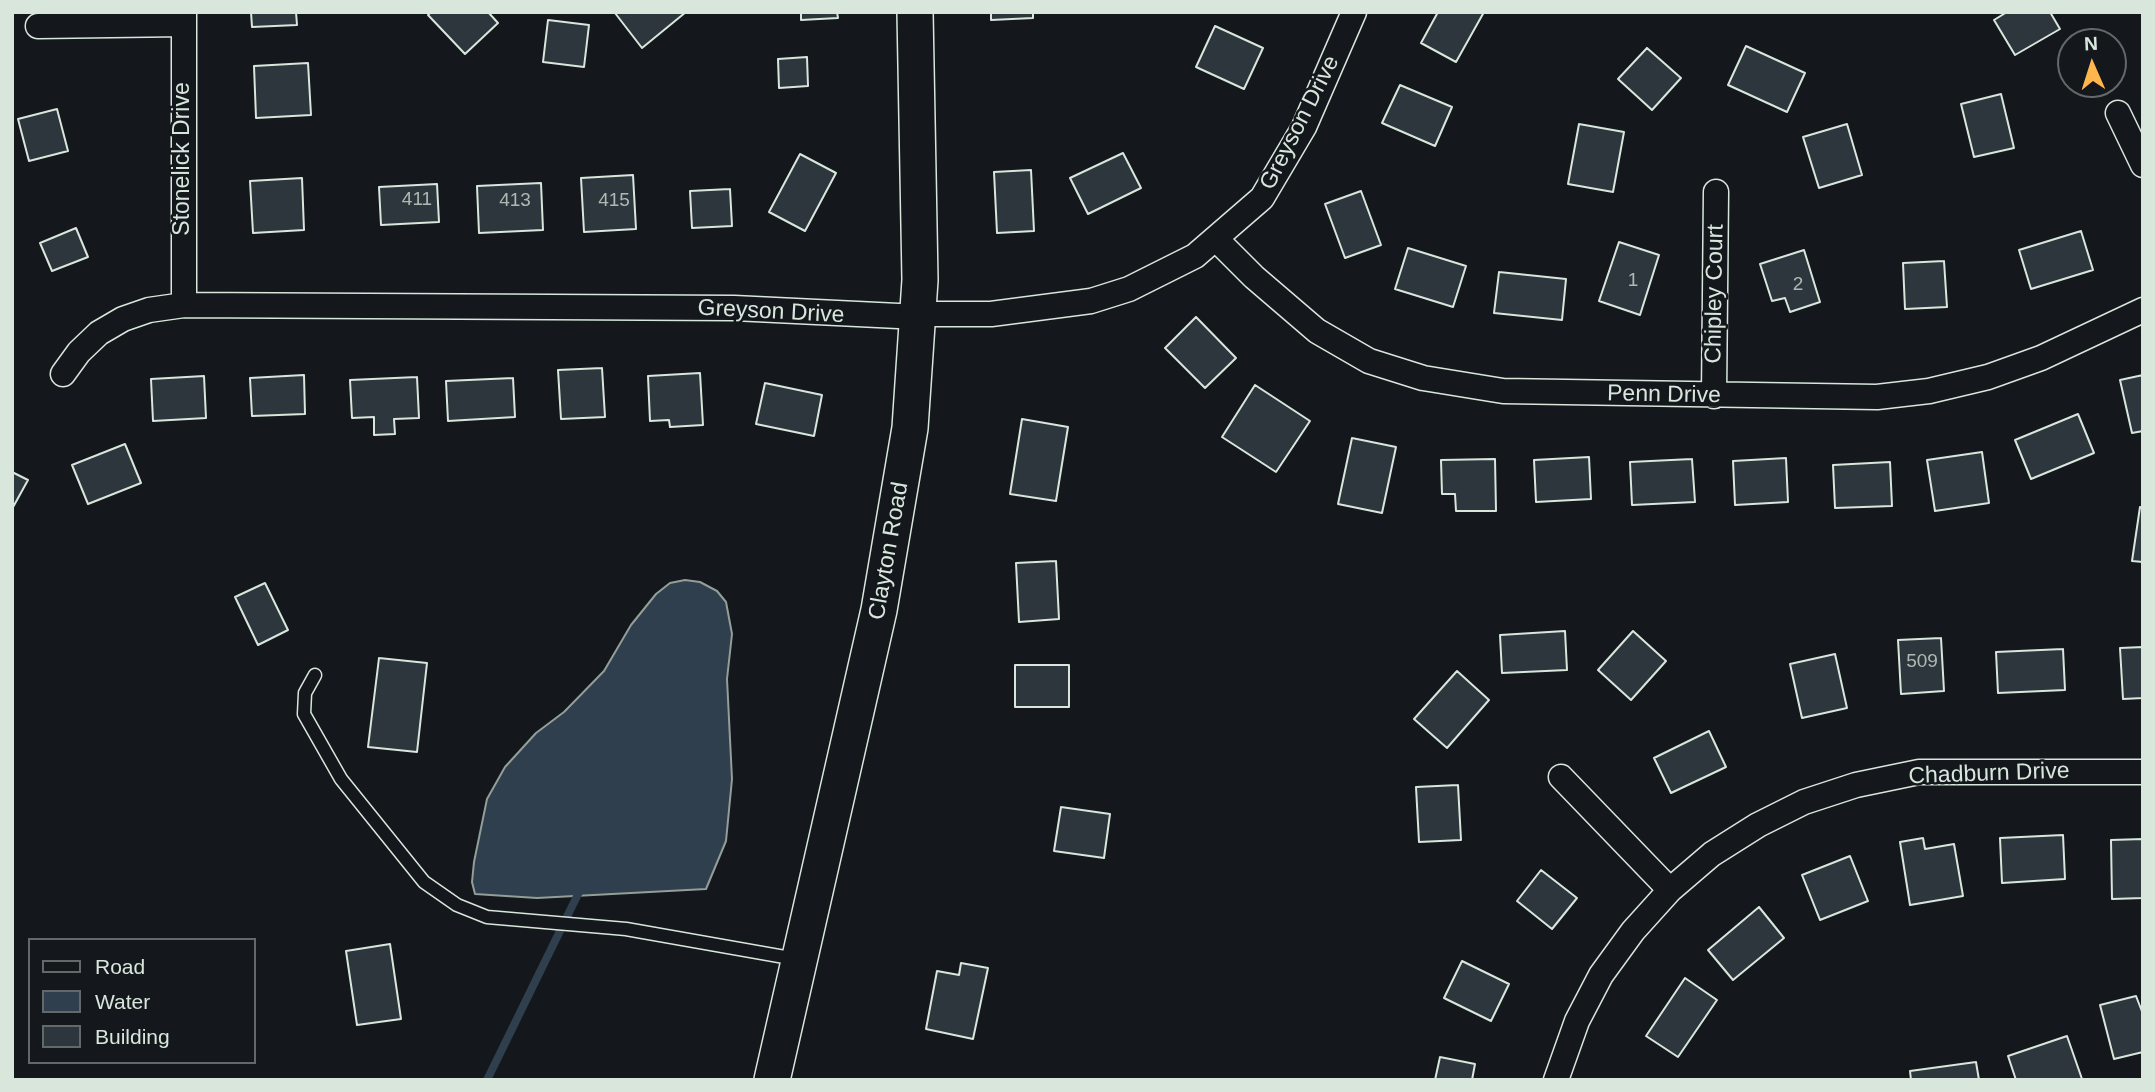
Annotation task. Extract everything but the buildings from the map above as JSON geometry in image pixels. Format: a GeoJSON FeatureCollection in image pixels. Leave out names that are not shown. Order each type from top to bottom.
{"type":"FeatureCollection","features":[{"type":"Feature","properties":{"kind":"street","name":"Clayton Road"},"geometry":{"type":"LineString","coordinates":[[772,1080],[892,540],[910,428],[919,317],[920,184],[915,12]]}},
{"type":"Feature","properties":{"kind":"street","name":"Greyson Drive"},"geometry":{"type":"LineString","coordinates":[[63,374],[89,342],[123,319],[149,310],[184,305],[734,308],[919,317],[926,314],[991,314],[1091,301],[1129,289],[1195,256],[1248,213],[1276,179],[1304,127],[1354,12]]}},
{"type":"Feature","properties":{"kind":"street"},"geometry":{"type":"LineString","coordinates":[[38,26],[184,18]]}},
{"type":"Feature","properties":{"kind":"street","name":"Stonelick Drive"},"geometry":{"type":"LineString","coordinates":[[184,18],[184,305]]}},
{"type":"Feature","properties":{"kind":"street"},"geometry":{"type":"LineString","coordinates":[[2118,113],[2143,165]]}},
{"type":"Feature","properties":{"kind":"street","name":"Chipley Court"},"geometry":{"type":"LineString","coordinates":[[1714,396],[1716,192]]}},
{"type":"Feature","properties":{"kind":"street","name":"Penn Drive"},"geometry":{"type":"LineString","coordinates":[[1217,240],[1254,277],[1317,331],[1369,361],[1435,380],[1503,391],[1877,397],[1929,391],[1988,377],[2041,358],[2143,310]]}},
{"type":"Feature","properties":{"kind":"street","name":"Chadburn Drive"},"geometry":{"type":"LineString","coordinates":[[1556,1080],[1577,1021],[1601,975],[1633,930],[1670,890],[1712,854],[1758,825],[1804,802],[1856,785],[1919,772],[2143,772]]}},
{"type":"Feature","properties":{"kind":"street"},"geometry":{"type":"LineString","coordinates":[[1561,777],[1670,890]]}},
{"type":"Feature","properties":{"kind":"lane"},"geometry":{"type":"LineString","coordinates":[[315,675],[305,693],[304,714],[341,779],[425,882],[457,905],[487,917],[626,929],[800,959]]}},
{"type":"Feature","properties":{"kind":"water"},"geometry":{"type":"Polygon","coordinates":[[[685,580],[700,582],[717,591],[726,602],[732,634],[727,679],[732,779],[726,841],[706,889],[537,898],[475,894],[472,882],[474,862],[487,799],[505,767],[536,733],[564,712],[604,671],[631,625],[656,594],[670,583],[685,580]]]}},
{"type":"Feature","properties":{"kind":"waterway"},"geometry":{"type":"LineString","coordinates":[[487,1080],[581,888]]}}]}
